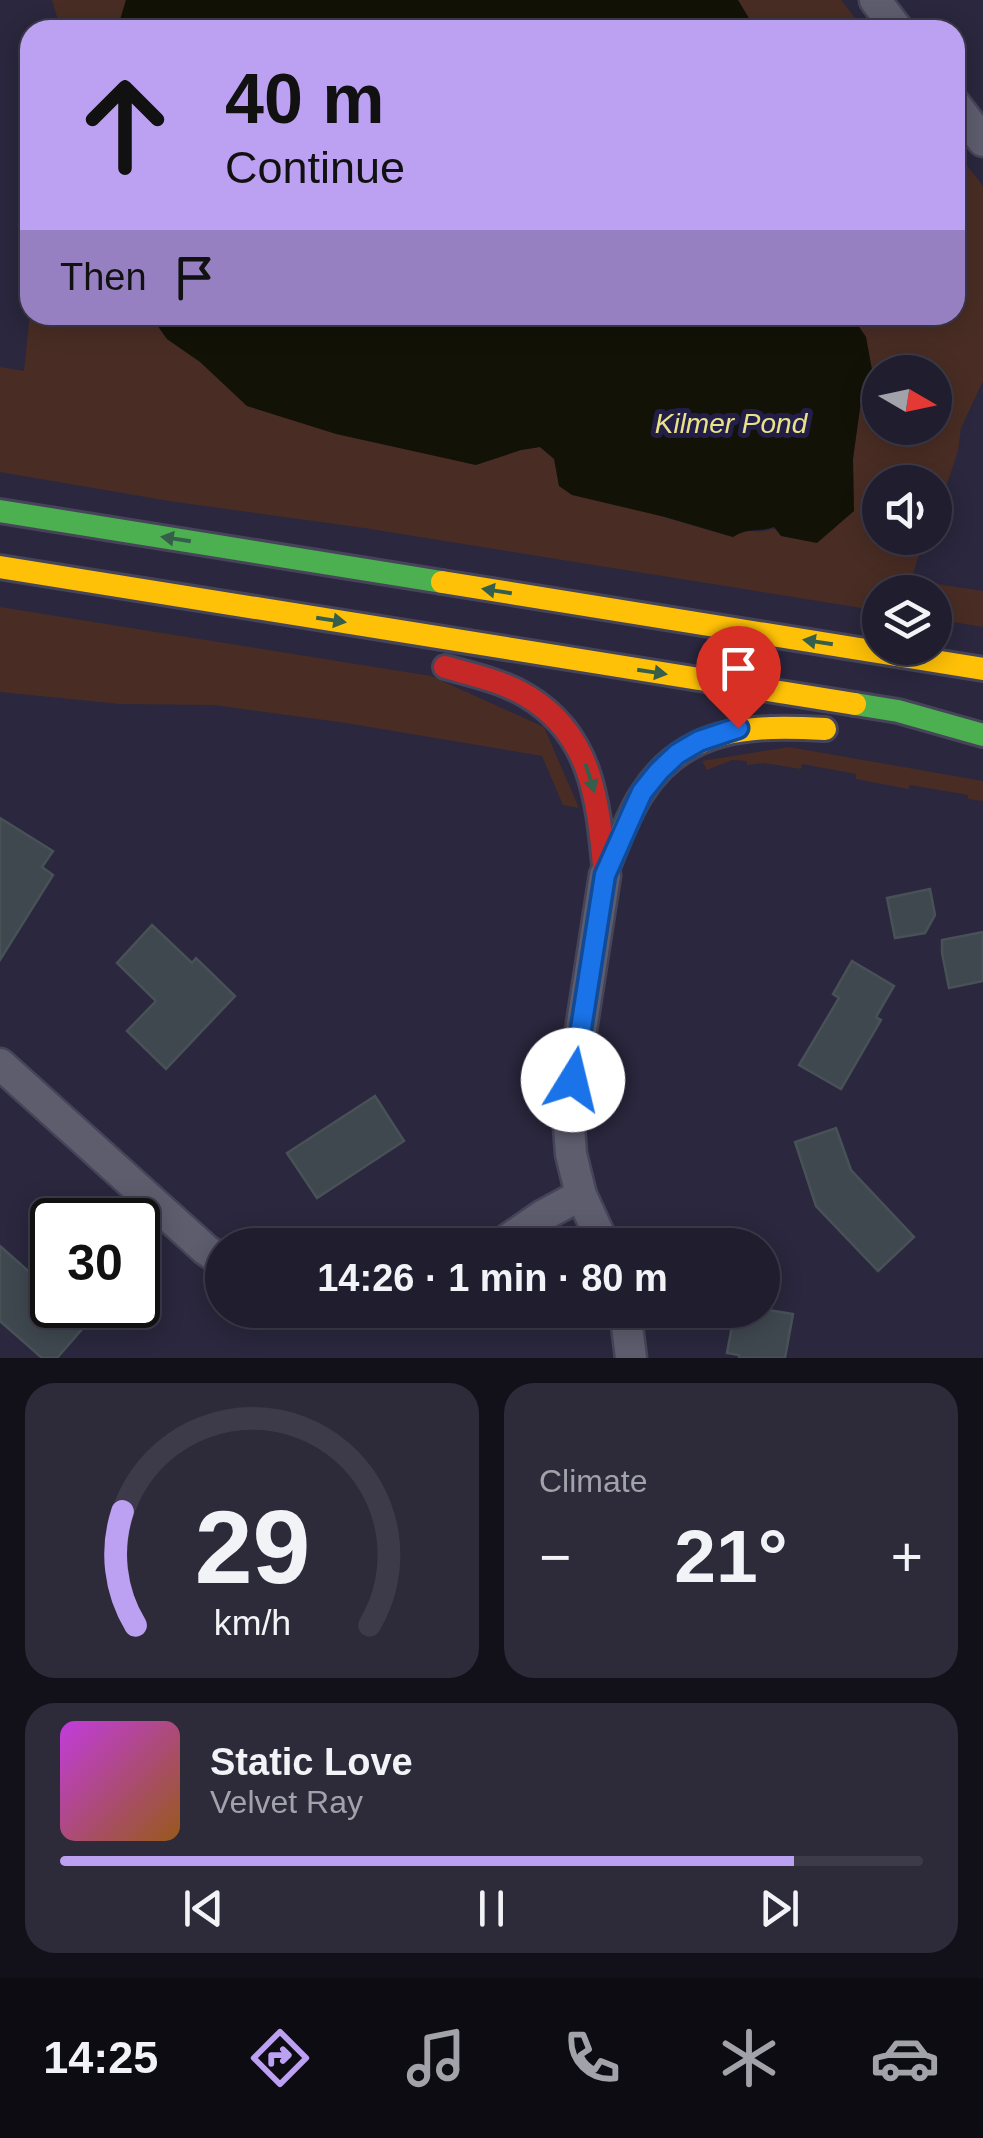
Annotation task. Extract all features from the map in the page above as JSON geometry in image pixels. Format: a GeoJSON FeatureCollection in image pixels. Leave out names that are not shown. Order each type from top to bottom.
{"type":"FeatureCollection","features":[{"type":"Feature","properties":{"kind":"highway"},"geometry":{"type":"LineString","coordinates":[[0,511],[983,668]]}},
{"type":"Feature","properties":{"kind":"highway"},"geometry":{"type":"LineString","coordinates":[[0,567],[898,712],[983,738]]}},
{"type":"Feature","properties":{"kind":"highway"},"geometry":{"type":"LineString","coordinates":[[28,571],[367,649]]}},
{"type":"Feature","properties":{"kind":"highway"},"geometry":{"type":"LineString","coordinates":[[423,662],[480,674],[534,699],[556,715],[577,746],[594,787],[605,875]]}},
{"type":"Feature","properties":{"kind":"highway"},"geometry":{"type":"LineString","coordinates":[[605,875],[642,792],[677,754],[699,741],[738,728],[847,730]]}},
{"type":"Feature","properties":{"kind":"highway"},"geometry":{"type":"LineString","coordinates":[[905,734],[983,738]]}},
{"type":"Feature","properties":{"kind":"street"},"geometry":{"type":"LineString","coordinates":[[875,0],[890,20]]}},
{"type":"Feature","properties":{"kind":"street"},"geometry":{"type":"LineString","coordinates":[[965,117],[983,140]]}},
{"type":"Feature","properties":{"kind":"street"},"geometry":{"type":"LineString","coordinates":[[596,1228],[581,1195],[571,1154],[568,1114],[605,875]]}},
{"type":"Feature","properties":{"kind":"street"},"geometry":{"type":"LineString","coordinates":[[0,1064],[205,1249]]}},
{"type":"Feature","properties":{"kind":"street"},"geometry":{"type":"LineString","coordinates":[[525,1228],[581,1195]]}},
{"type":"Feature","properties":{"kind":"street"},"geometry":{"type":"LineString","coordinates":[[627,1328],[631,1358]]}},
{"type":"Feature","properties":{"kind":"shaded area"},"geometry":{"type":"Polygon","coordinates":[[[52,0],[126,0],[120,20],[58,20],[52,0]]]}},
{"type":"Feature","properties":{"kind":"shaded area"},"geometry":{"type":"Polygon","coordinates":[[[738,0],[841,0],[856,20],[750,20],[738,0]]]}},
{"type":"Feature","properties":{"kind":"shaded area"},"geometry":{"type":"Polygon","coordinates":[[[965,163],[983,186],[983,381],[961,428],[952,469],[952,465],[862,465],[862,555],[919,555],[913,575],[862,575],[862,608],[0,472],[0,367],[24,371],[29,325],[157,325],[167,339],[201,362],[247,406],[475,465],[540,447],[555,459],[559,486],[732,537],[745,530],[760,532],[854,511],[853,459],[862,402],[862,445],[952,445],[952,355],[869,355],[866,337],[858,325],[965,325],[965,163]]]}},
{"type":"Feature","properties":{"kind":"shaded area"},"geometry":{"type":"Polygon","coordinates":[[[952,586],[983,591],[983,627],[952,622],[952,586]]]}},
{"type":"Feature","properties":{"kind":"shaded area"},"geometry":{"type":"Polygon","coordinates":[[[0,607],[431,676],[544,727],[579,808],[563,805],[542,756],[214,705],[120,704],[0,692],[0,607]]]}},
{"type":"Feature","properties":{"kind":"shaded area"},"geometry":{"type":"Polygon","coordinates":[[[789,747],[983,781],[983,801],[968,799],[968,795],[856,779],[856,774],[802,764],[801,769],[764,763],[747,765],[747,761],[732,760],[707,770],[702,761],[789,747]]]}},
{"type":"Feature","properties":{"kind":"water"},"geometry":{"type":"Polygon","coordinates":[[[126,0],[738,0],[750,20],[120,20],[126,0]]]}},
{"type":"Feature","properties":{"kind":"water","name":"Kilmer Pond"},"geometry":{"type":"Polygon","coordinates":[[[157,325],[858,325],[866,337],[869,355],[862,355],[862,402],[853,459],[854,511],[817,543],[781,536],[774,527],[733,537],[572,495],[559,486],[554,459],[540,447],[476,465],[336,434],[247,406],[200,362],[167,339],[157,325]]]}},
{"type":"Feature","properties":{"kind":"building"},"geometry":{"type":"Polygon","coordinates":[[[0,818],[53,851],[42,867],[53,875],[0,960],[0,818]]]}},
{"type":"Feature","properties":{"kind":"building"},"geometry":{"type":"Polygon","coordinates":[[[930,889],[935,915],[925,933],[895,938],[887,898],[930,889]]]}},
{"type":"Feature","properties":{"kind":"building"},"geometry":{"type":"Polygon","coordinates":[[[152,925],[192,963],[196,958],[235,996],[166,1069],[127,1031],[156,1001],[117,963],[152,925]]]}},
{"type":"Feature","properties":{"kind":"building"},"geometry":{"type":"Polygon","coordinates":[[[983,932],[983,981],[949,988],[942,940],[983,932]]]}},
{"type":"Feature","properties":{"kind":"building"},"geometry":{"type":"Polygon","coordinates":[[[852,961],[894,986],[876,1017],[881,1020],[841,1089],[799,1065],[839,998],[833,994],[852,961]]]}},
{"type":"Feature","properties":{"kind":"building"},"geometry":{"type":"Polygon","coordinates":[[[375,1096],[404,1141],[317,1198],[287,1153],[375,1096]]]}},
{"type":"Feature","properties":{"kind":"building"},"geometry":{"type":"Polygon","coordinates":[[[836,1128],[851,1170],[914,1237],[878,1271],[816,1206],[795,1142],[836,1128]]]}},
{"type":"Feature","properties":{"kind":"building"},"geometry":{"type":"Polygon","coordinates":[[[0,1246],[30,1273],[30,1328],[83,1328],[57,1358],[42,1358],[0,1321],[0,1246]]]}},
{"type":"Feature","properties":{"kind":"building"},"geometry":{"type":"Polygon","coordinates":[[[780,1312],[793,1314],[785,1358],[739,1358],[727,1353],[732,1328],[780,1328],[780,1312]]]}},
{"type":"Feature","properties":{"kind":"traffic: fast"},"geometry":{"type":"LineString","coordinates":[[0,511],[442,582]]}},
{"type":"Feature","properties":{"kind":"traffic: fast"},"geometry":{"type":"LineString","coordinates":[[855,704],[898,711],[983,735]]}},
{"type":"Feature","properties":{"kind":"traffic: slow"},"geometry":{"type":"LineString","coordinates":[[0,567],[855,704]]}},
{"type":"Feature","properties":{"kind":"traffic: slow"},"geometry":{"type":"LineString","coordinates":[[442,582],[983,669]]}},
{"type":"Feature","properties":{"kind":"traffic: slow"},"geometry":{"type":"LineString","coordinates":[[606,872],[641,795],[658,772],[678,755],[699,743],[746,730],[825,729]]}},
{"type":"Feature","properties":{"kind":"traffic: jam"},"geometry":{"type":"LineString","coordinates":[[445,667],[527,696],[566,731],[579,751],[595,798],[605,875]]}},
{"type":"Feature","properties":{"kind":"route"},"geometry":{"type":"LineString","coordinates":[[573,1080],[605,875],[642,792],[677,754],[699,741],[738,728]]}}]}
